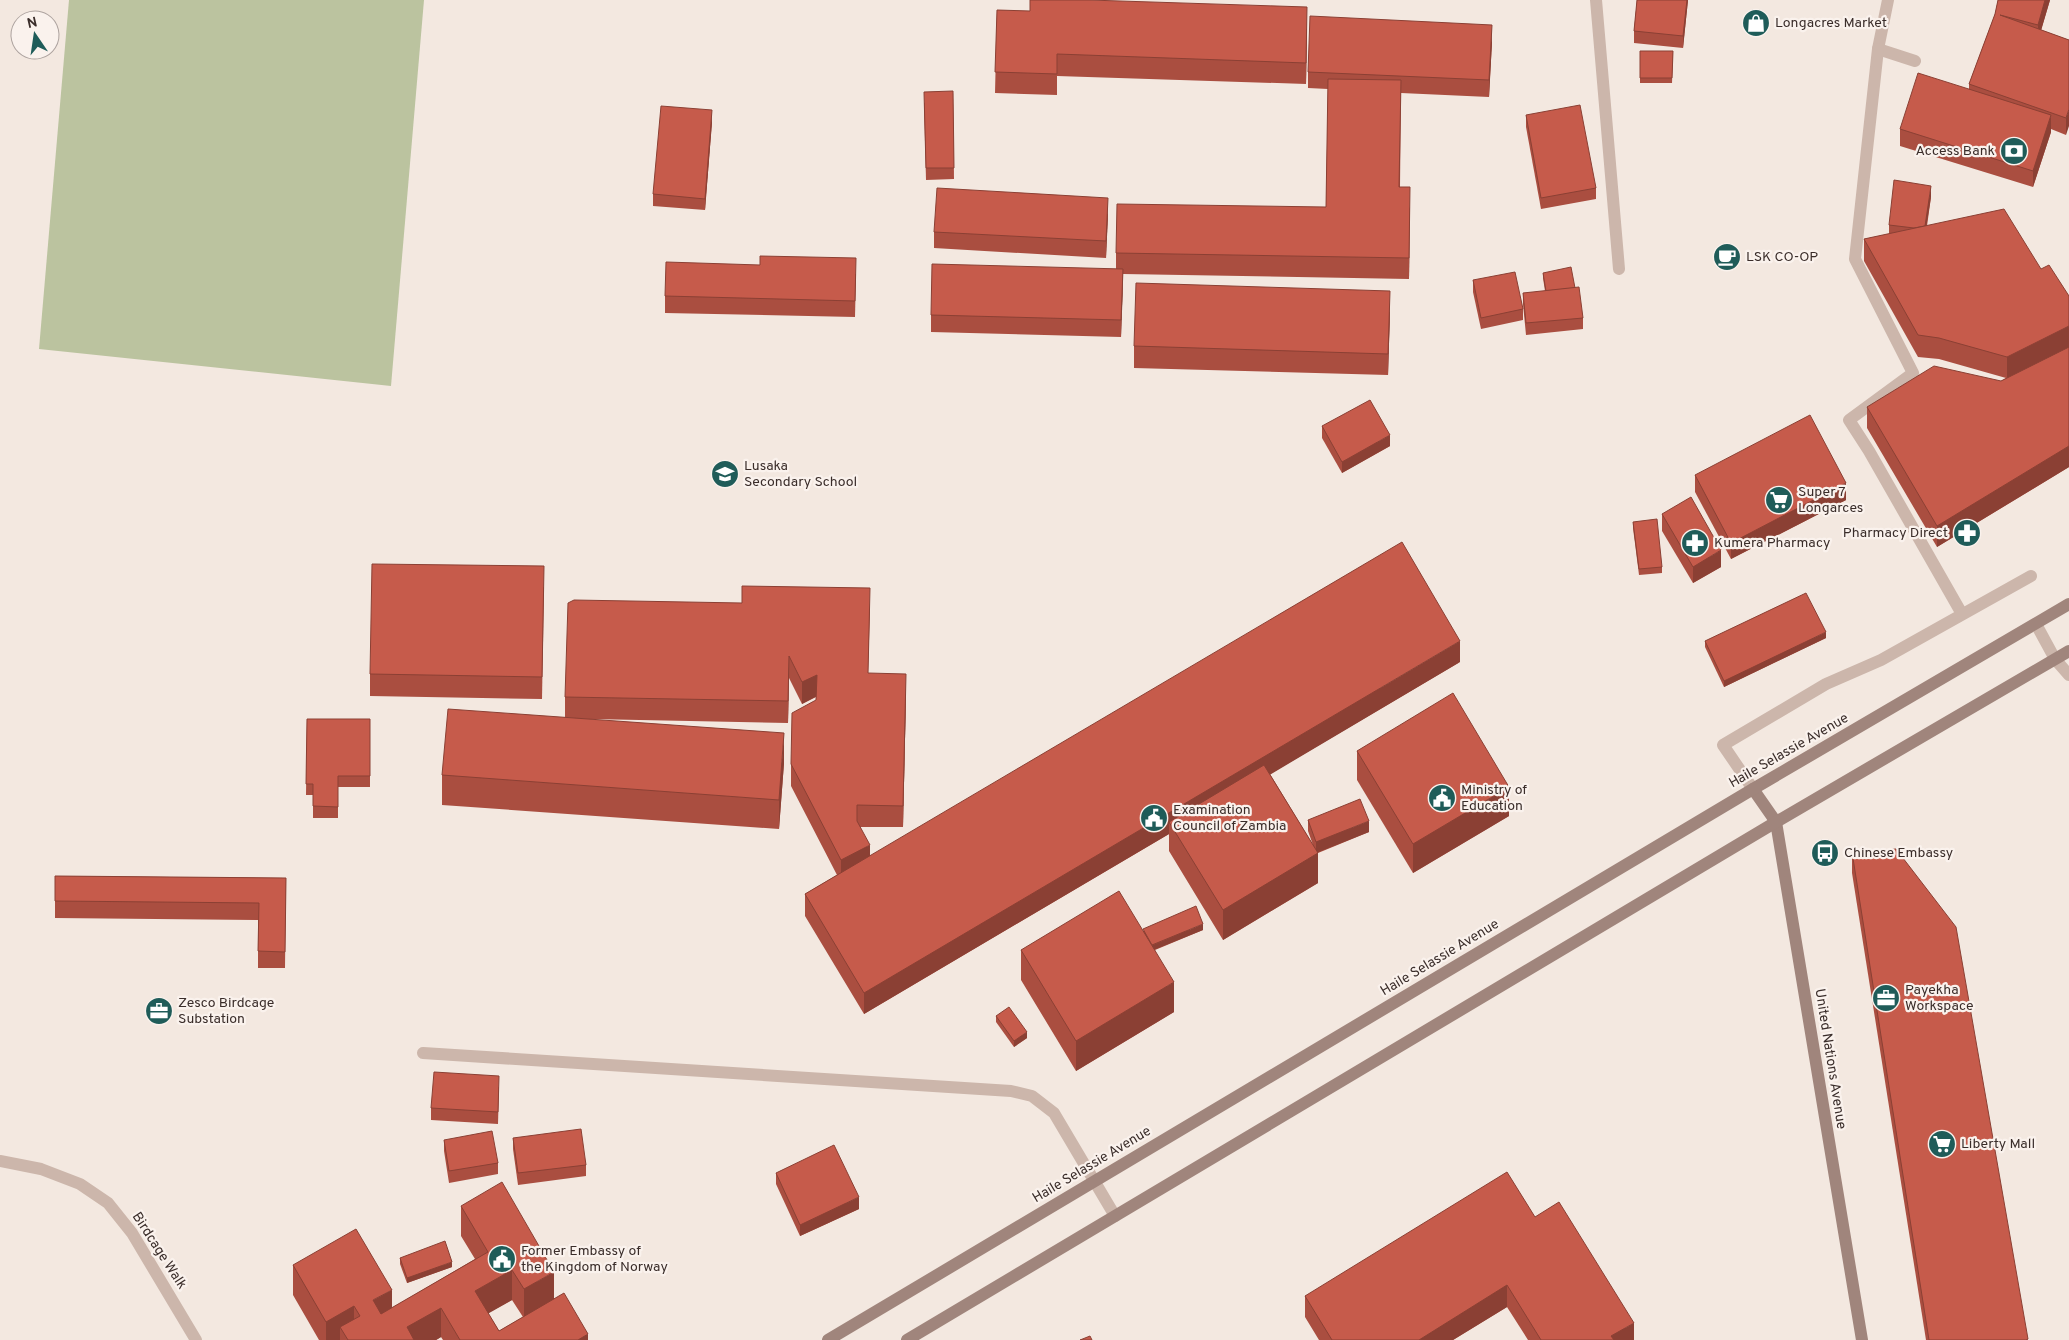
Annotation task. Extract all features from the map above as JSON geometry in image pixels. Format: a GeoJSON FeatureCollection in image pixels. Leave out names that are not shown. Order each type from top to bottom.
{"type":"FeatureCollection","features":[{"type":"Feature","properties":{"kind":"main road","name":"Haile Selassie Avenue"},"geometry":{"type":"LineString","coordinates":[[828,1340],[1753,789],[2069,604]]}},
{"type":"Feature","properties":{"kind":"main road"},"geometry":{"type":"LineString","coordinates":[[907,1340],[1776,822],[2069,651]]}},
{"type":"Feature","properties":{"kind":"main road","name":"United Nations Avenue"},"geometry":{"type":"LineString","coordinates":[[1753,789],[1776,822],[1862,1340]]}},
{"type":"Feature","properties":{"kind":"street"},"geometry":{"type":"LineString","coordinates":[[1596,0],[1619,269]]}},
{"type":"Feature","properties":{"kind":"street"},"geometry":{"type":"LineString","coordinates":[[1888,0],[1878,49],[1855,259],[1913,374],[1849,420],[1962,614]]}},
{"type":"Feature","properties":{"kind":"street"},"geometry":{"type":"LineString","coordinates":[[1878,49],[1915,62]]}},
{"type":"Feature","properties":{"kind":"street"},"geometry":{"type":"LineString","coordinates":[[1753,789],[1723,745],[1826,684],[1880,660],[2031,576]]}},
{"type":"Feature","properties":{"kind":"street"},"geometry":{"type":"LineString","coordinates":[[2036,624],[2056,660],[2069,676]]}},
{"type":"Feature","properties":{"kind":"street"},"geometry":{"type":"LineString","coordinates":[[423,1053],[1012,1091],[1032,1096],[1054,1113],[1115,1216]]}},
{"type":"Feature","properties":{"kind":"street","name":"Birdcage Walk"},"geometry":{"type":"LineString","coordinates":[[0,1161],[41,1169],[80,1184],[108,1203],[132,1233],[196,1340]]}},
{"type":"Feature","properties":{"kind":"green space"},"geometry":{"type":"Polygon","coordinates":[[[69,0],[424,0],[391,386],[39,349],[69,0]]]}},
{"type":"Feature","properties":{"kind":"building"},"geometry":{"type":"Polygon","coordinates":[[[1030,0],[1307,7],[1306,63],[1057,54],[1057,74],[995,72],[997,10],[1030,11],[1030,0]]]}},
{"type":"Feature","properties":{"kind":"building"},"geometry":{"type":"Polygon","coordinates":[[[1637,0],[1687,0],[1683,36],[1634,31],[1637,0]]]}},
{"type":"Feature","properties":{"kind":"building"},"geometry":{"type":"Polygon","coordinates":[[[1998,0],[2045,0],[2038,25],[2000,15],[2069,40],[2069,109],[2066,118],[1969,84],[1995,14],[1998,0]]]}},
{"type":"Feature","properties":{"kind":"building"},"geometry":{"type":"Polygon","coordinates":[[[1310,16],[1492,25],[1489,80],[1308,72],[1310,16]]]}},
{"type":"Feature","properties":{"kind":"building"},"geometry":{"type":"Polygon","coordinates":[[[1640,51],[1673,51],[1672,78],[1640,78],[1640,51]]]}},
{"type":"Feature","properties":{"kind":"building"},"geometry":{"type":"Polygon","coordinates":[[[1918,73],[2051,115],[2033,171],[1900,129],[1918,73]]]}},
{"type":"Feature","properties":{"kind":"building"},"geometry":{"type":"Polygon","coordinates":[[[1328,79],[1401,80],[1399,187],[1410,187],[1409,258],[1116,253],[1117,204],[1326,207],[1328,79]]]}},
{"type":"Feature","properties":{"kind":"building"},"geometry":{"type":"Polygon","coordinates":[[[953,91],[954,168],[926,168],[924,92],[953,91]]]}},
{"type":"Feature","properties":{"kind":"building"},"geometry":{"type":"Polygon","coordinates":[[[1580,105],[1596,188],[1541,198],[1526,115],[1580,105]]]}},
{"type":"Feature","properties":{"kind":"building"},"geometry":{"type":"Polygon","coordinates":[[[661,106],[712,110],[705,199],[653,194],[661,106]]]}},
{"type":"Feature","properties":{"kind":"building"},"geometry":{"type":"Polygon","coordinates":[[[1894,180],[1931,186],[1925,226],[1914,228],[1889,225],[1894,180]]]}},
{"type":"Feature","properties":{"kind":"building"},"geometry":{"type":"Polygon","coordinates":[[[937,188],[1108,198],[1106,241],[934,232],[937,188]]]}},
{"type":"Feature","properties":{"kind":"building"},"geometry":{"type":"Polygon","coordinates":[[[2004,209],[2041,269],[2049,265],[2069,296],[2069,326],[2007,357],[1939,338],[1918,335],[1864,239],[2004,209]]]}},
{"type":"Feature","properties":{"kind":"building"},"geometry":{"type":"Polygon","coordinates":[[[760,256],[856,258],[855,301],[665,296],[666,262],[760,265],[760,256]]]}},
{"type":"Feature","properties":{"kind":"building"},"geometry":{"type":"Polygon","coordinates":[[[932,264],[1123,269],[1121,320],[931,315],[932,264]]]}},
{"type":"Feature","properties":{"kind":"building"},"geometry":{"type":"Polygon","coordinates":[[[1571,267],[1575,288],[1546,291],[1543,273],[1571,267]]]}},
{"type":"Feature","properties":{"kind":"building"},"geometry":{"type":"Polygon","coordinates":[[[1515,272],[1523,309],[1481,318],[1473,280],[1515,272]]]}},
{"type":"Feature","properties":{"kind":"building"},"geometry":{"type":"Polygon","coordinates":[[[1136,283],[1390,291],[1388,354],[1134,346],[1136,283]]]}},
{"type":"Feature","properties":{"kind":"building"},"geometry":{"type":"Polygon","coordinates":[[[1579,287],[1583,318],[1526,323],[1523,293],[1579,287]]]}},
{"type":"Feature","properties":{"kind":"building"},"geometry":{"type":"Polygon","coordinates":[[[2069,347],[2069,446],[1937,526],[1867,407],[1934,366],[2001,381],[2069,347]]]}},
{"type":"Feature","properties":{"kind":"building"},"geometry":{"type":"Polygon","coordinates":[[[1370,400],[1390,435],[1342,462],[1322,426],[1370,400]]]}},
{"type":"Feature","properties":{"kind":"building"},"geometry":{"type":"Polygon","coordinates":[[[1810,415],[1846,483],[1731,543],[1695,475],[1810,415]]]}},
{"type":"Feature","properties":{"kind":"building"},"geometry":{"type":"Polygon","coordinates":[[[1691,497],[1721,550],[1693,567],[1662,514],[1691,497]]]}},
{"type":"Feature","properties":{"kind":"building"},"geometry":{"type":"Polygon","coordinates":[[[1657,519],[1662,567],[1639,569],[1633,522],[1657,519]]]}},
{"type":"Feature","properties":{"kind":"building"},"geometry":{"type":"Polygon","coordinates":[[[1402,542],[1460,641],[864,993],[805,894],[1402,542]]]}},
{"type":"Feature","properties":{"kind":"building"},"geometry":{"type":"Polygon","coordinates":[[[372,564],[544,566],[542,677],[370,674],[372,564]]]}},
{"type":"Feature","properties":{"kind":"building"},"geometry":{"type":"Polygon","coordinates":[[[742,586],[870,588],[868,673],[906,674],[903,806],[857,805],[857,821],[870,845],[841,860],[791,764],[792,713],[816,700],[817,675],[802,682],[789,656],[788,701],[565,697],[568,603],[574,600],[742,603],[742,586]]]}},
{"type":"Feature","properties":{"kind":"building"},"geometry":{"type":"Polygon","coordinates":[[[1806,593],[1826,632],[1724,681],[1705,641],[1806,593]]]}},
{"type":"Feature","properties":{"kind":"building"},"geometry":{"type":"Polygon","coordinates":[[[1453,693],[1509,787],[1413,844],[1357,751],[1453,693]]]}},
{"type":"Feature","properties":{"kind":"building"},"geometry":{"type":"Polygon","coordinates":[[[448,709],[784,733],[779,800],[442,775],[448,709]]]}},
{"type":"Feature","properties":{"kind":"building"},"geometry":{"type":"Polygon","coordinates":[[[307,719],[370,719],[370,776],[338,776],[338,807],[313,806],[313,784],[306,784],[307,719]]]}},
{"type":"Feature","properties":{"kind":"building"},"geometry":{"type":"Polygon","coordinates":[[[1264,765],[1318,853],[1223,910],[1169,822],[1264,765]]]}},
{"type":"Feature","properties":{"kind":"building"},"geometry":{"type":"Polygon","coordinates":[[[1360,799],[1369,821],[1316,842],[1308,820],[1360,799]]]}},
{"type":"Feature","properties":{"kind":"building","name":"Liberty Mall"},"geometry":{"type":"Polygon","coordinates":[[[1896,849],[1956,927],[2028,1339],[2026,1340],[1929,1340],[1852,852],[1896,849]]]}},
{"type":"Feature","properties":{"kind":"building"},"geometry":{"type":"Polygon","coordinates":[[[55,876],[286,878],[285,952],[258,951],[259,903],[55,901],[55,876]]]}},
{"type":"Feature","properties":{"kind":"building"},"geometry":{"type":"Polygon","coordinates":[[[1119,891],[1174,982],[1076,1041],[1021,950],[1119,891]]]}},
{"type":"Feature","properties":{"kind":"building"},"geometry":{"type":"Polygon","coordinates":[[[1196,906],[1203,924],[1152,945],[1143,929],[1196,906]]]}},
{"type":"Feature","properties":{"kind":"building"},"geometry":{"type":"Polygon","coordinates":[[[1009,1007],[1027,1032],[1014,1041],[996,1016],[1009,1007]]]}},
{"type":"Feature","properties":{"kind":"building"},"geometry":{"type":"Polygon","coordinates":[[[434,1072],[499,1076],[498,1112],[431,1108],[434,1072]]]}},
{"type":"Feature","properties":{"kind":"building"},"geometry":{"type":"Polygon","coordinates":[[[581,1129],[586,1165],[518,1173],[513,1138],[581,1129]]]}},
{"type":"Feature","properties":{"kind":"building"},"geometry":{"type":"Polygon","coordinates":[[[492,1131],[498,1163],[449,1171],[444,1140],[492,1131]]]}},
{"type":"Feature","properties":{"kind":"building"},"geometry":{"type":"Polygon","coordinates":[[[834,1145],[859,1197],[800,1225],[776,1173],[834,1145]]]}},
{"type":"Feature","properties":{"kind":"building"},"geometry":{"type":"Polygon","coordinates":[[[1507,1172],[1535,1217],[1559,1202],[1634,1323],[1611,1336],[1614,1340],[1541,1340],[1507,1285],[1419,1340],[1332,1340],[1305,1296],[1507,1172]]]}},
{"type":"Feature","properties":{"kind":"building"},"geometry":{"type":"Polygon","coordinates":[[[502,1182],[554,1272],[524,1289],[512,1270],[475,1291],[499,1331],[564,1293],[588,1334],[578,1340],[460,1340],[441,1308],[407,1327],[414,1340],[348,1340],[340,1327],[360,1316],[354,1306],[326,1322],[293,1265],[356,1229],[392,1290],[373,1300],[381,1314],[488,1252],[461,1206],[502,1182]]]}},
{"type":"Feature","properties":{"kind":"building"},"geometry":{"type":"Polygon","coordinates":[[[445,1241],[452,1262],[407,1278],[400,1258],[445,1241]]]}},
{"type":"Feature","properties":{"kind":"building"},"geometry":{"type":"Polygon","coordinates":[[[1090,1336],[1092,1340],[1080,1340],[1090,1336]]]}},
{"type":"Feature","properties":{"kind":"place","name":"Longacres Market"},"geometry":{"type":"Point","coordinates":[1756,23]}},
{"type":"Feature","properties":{"kind":"place","name":"Access Bank"},"geometry":{"type":"Point","coordinates":[2014,151]}},
{"type":"Feature","properties":{"kind":"place","name":"LSK CO-OP"},"geometry":{"type":"Point","coordinates":[1727,257]}},
{"type":"Feature","properties":{"kind":"place","name":"Lusaka Secondary School"},"geometry":{"type":"Point","coordinates":[725,474]}},
{"type":"Feature","properties":{"kind":"place","name":"Super 7 Longarces"},"geometry":{"type":"Point","coordinates":[1779,500]}},
{"type":"Feature","properties":{"kind":"place","name":"Pharmacy Direct"},"geometry":{"type":"Point","coordinates":[1967,533]}},
{"type":"Feature","properties":{"kind":"place","name":"Kumera Pharmacy"},"geometry":{"type":"Point","coordinates":[1695,543]}},
{"type":"Feature","properties":{"kind":"place","name":"Ministry of Education"},"geometry":{"type":"Point","coordinates":[1442,798]}},
{"type":"Feature","properties":{"kind":"place","name":"Examination Council of Zambia"},"geometry":{"type":"Point","coordinates":[1154,818]}},
{"type":"Feature","properties":{"kind":"place","name":"Chinese Embassy"},"geometry":{"type":"Point","coordinates":[1825,853]}},
{"type":"Feature","properties":{"kind":"place","name":"Payekha Workspace"},"geometry":{"type":"Point","coordinates":[1886,998]}},
{"type":"Feature","properties":{"kind":"place","name":"Zesco Birdcage Substation"},"geometry":{"type":"Point","coordinates":[159,1011]}},
{"type":"Feature","properties":{"kind":"place","name":"Liberty Mall"},"geometry":{"type":"Point","coordinates":[1942,1144]}},
{"type":"Feature","properties":{"kind":"place","name":"Former Embassy of the Kingdom of Norway"},"geometry":{"type":"Point","coordinates":[502,1259]}}]}
